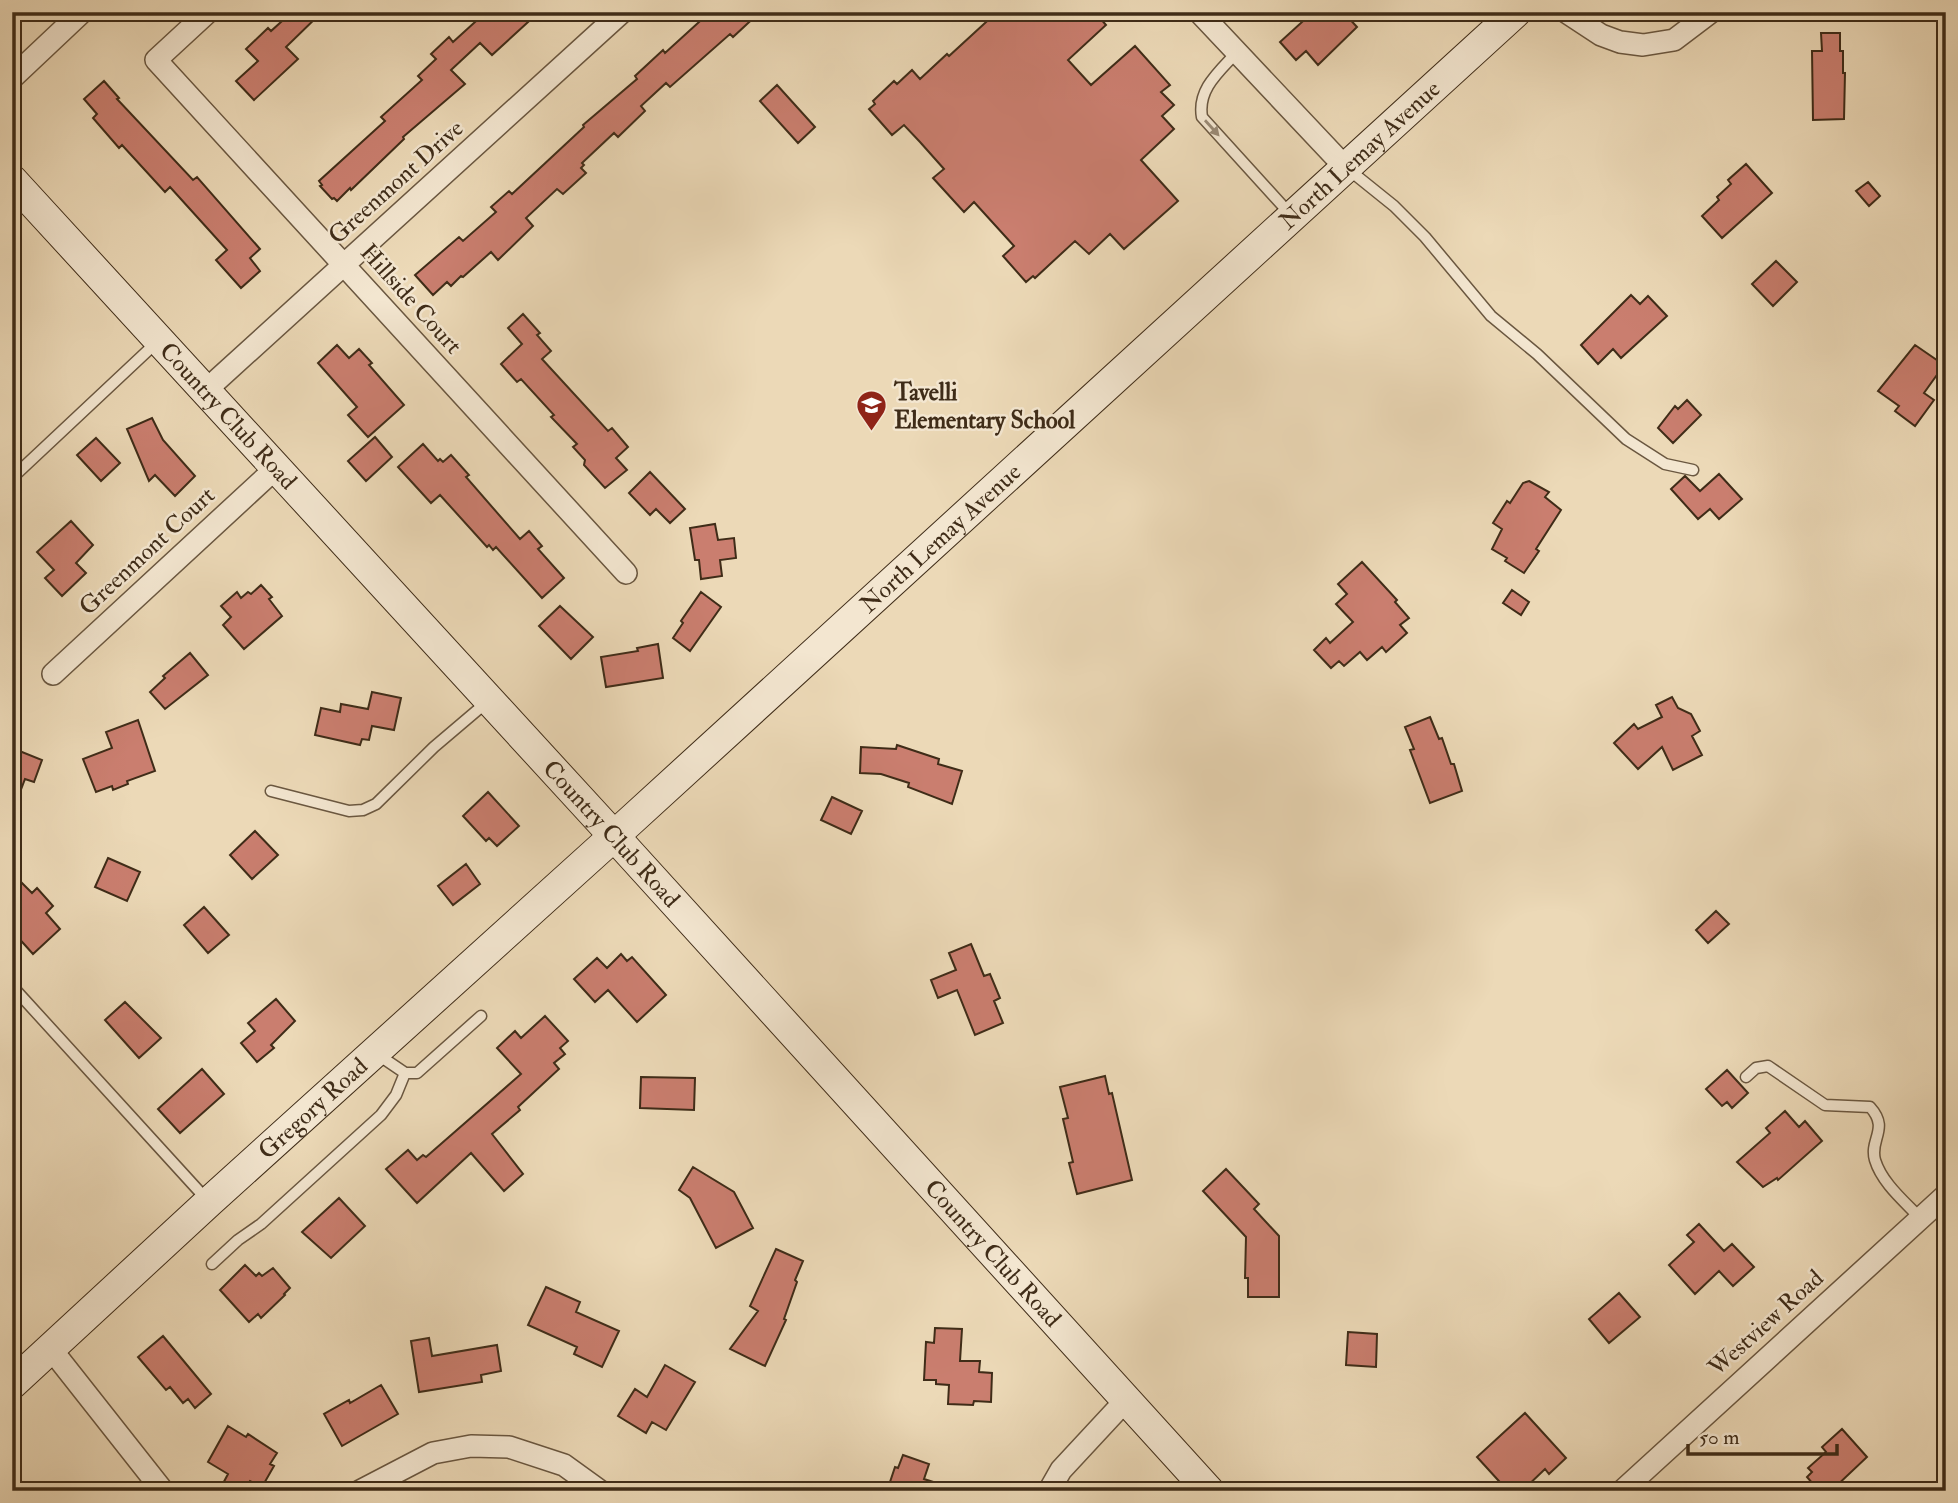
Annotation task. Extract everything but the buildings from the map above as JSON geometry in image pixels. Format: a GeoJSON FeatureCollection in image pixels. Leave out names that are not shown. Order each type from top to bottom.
{"type":"FeatureCollection","features":[{"type":"Feature","properties":{"kind":"street"},"geometry":{"type":"LineString","coordinates":[[12,78],[82,12]]}},
{"type":"Feature","properties":{"kind":"street","name":"Hillside Court"},"geometry":{"type":"LineString","coordinates":[[208,12],[156,60],[626,573]]}},
{"type":"Feature","properties":{"kind":"street","name":"Greenmont Drive"},"geometry":{"type":"LineString","coordinates":[[205,391],[622,12]]}},
{"type":"Feature","properties":{"kind":"street"},"geometry":{"type":"LineString","coordinates":[[1199,12],[1345,167]]}},
{"type":"Feature","properties":{"kind":"street","name":"North Lemay Avenue"},"geometry":{"type":"LineString","coordinates":[[614,836],[1516,12]]}},
{"type":"Feature","properties":{"kind":"street"},"geometry":{"type":"LineString","coordinates":[[1566,12],[1601,35],[1620,42],[1643,45],[1674,40],[1711,12]]}},
{"type":"Feature","properties":{"kind":"street","name":"Country Club Road"},"geometry":{"type":"LineString","coordinates":[[12,180],[614,836],[1209,1491]]}},
{"type":"Feature","properties":{"kind":"street","name":"Greenmont Court"},"geometry":{"type":"LineString","coordinates":[[53,674],[276,468]]}},
{"type":"Feature","properties":{"kind":"street","name":"Gregory Road"},"geometry":{"type":"LineString","coordinates":[[12,1384],[614,836]]}},
{"type":"Feature","properties":{"kind":"street","name":"Westview Road"},"geometry":{"type":"LineString","coordinates":[[1622,1491],[1946,1195]]}},
{"type":"Feature","properties":{"kind":"street"},"geometry":{"type":"LineString","coordinates":[[51,1349],[163,1491]]}},
{"type":"Feature","properties":{"kind":"street"},"geometry":{"type":"LineString","coordinates":[[1049,1491],[1061,1470],[1126,1400]]}},
{"type":"Feature","properties":{"kind":"street"},"geometry":{"type":"LineString","coordinates":[[359,1491],[433,1454],[471,1446],[509,1447],[564,1465],[600,1491]]}},
{"type":"Feature","properties":{"kind":"lane"},"geometry":{"type":"LineString","coordinates":[[1237,52],[1205,89],[1199,105],[1202,117],[1292,216]]}},
{"type":"Feature","properties":{"kind":"lane"},"geometry":{"type":"LineString","coordinates":[[1345,167],[1394,206],[1425,237],[1491,316],[1537,354],[1626,439],[1665,464],[1693,470]]}},
{"type":"Feature","properties":{"kind":"lane"},"geometry":{"type":"LineString","coordinates":[[12,478],[159,340]]}},
{"type":"Feature","properties":{"kind":"lane"},"geometry":{"type":"LineString","coordinates":[[271,792],[349,811],[363,810],[376,804],[434,747],[489,700]]}},
{"type":"Feature","properties":{"kind":"lane"},"geometry":{"type":"LineString","coordinates":[[12,985],[209,1202]]}},
{"type":"Feature","properties":{"kind":"lane"},"geometry":{"type":"LineString","coordinates":[[374,1052],[405,1073],[417,1073],[481,1016]]}},
{"type":"Feature","properties":{"kind":"lane"},"geometry":{"type":"LineString","coordinates":[[1746,1077],[1756,1068],[1768,1066],[1825,1105],[1870,1107],[1878,1116],[1880,1124],[1874,1157],[1881,1174],[1920,1218]]}},
{"type":"Feature","properties":{"kind":"lane"},"geometry":{"type":"LineString","coordinates":[[212,1264],[238,1240],[261,1224],[381,1115],[396,1095],[405,1073]]}},
{"type":"Feature","properties":{"kind":"place","name":"Tavelli Elementary School"},"geometry":{"type":"Point","coordinates":[871,433]}}]}
